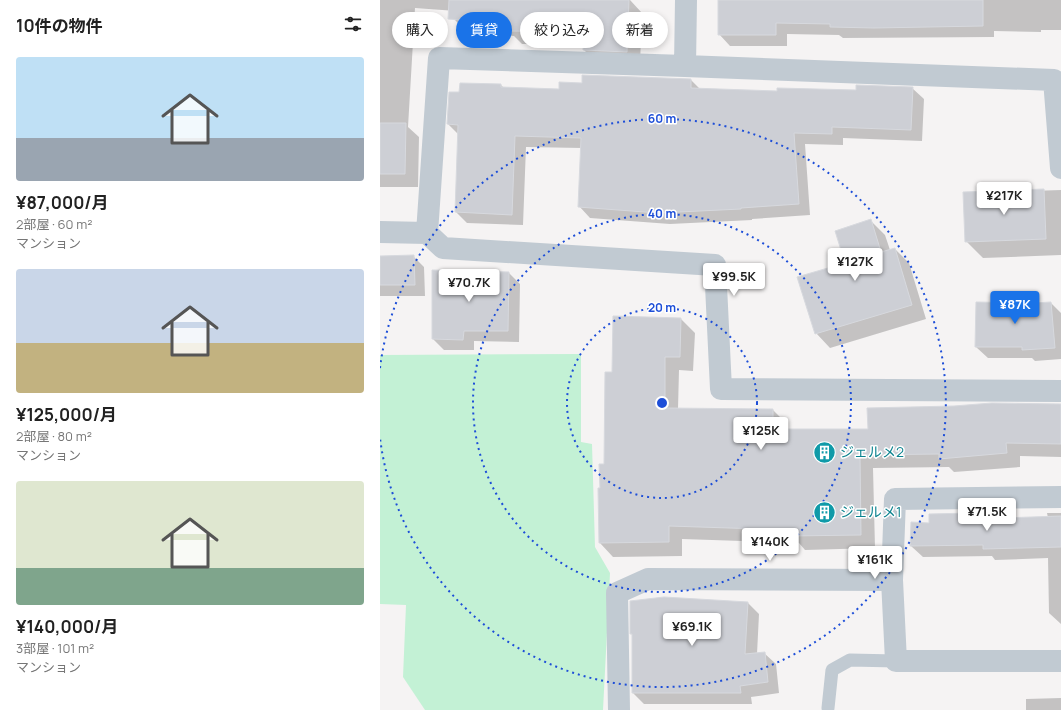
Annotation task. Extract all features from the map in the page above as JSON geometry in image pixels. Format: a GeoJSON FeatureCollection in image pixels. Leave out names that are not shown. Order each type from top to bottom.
{"type":"FeatureCollection","features":[{"type":"Feature","properties":{"kind":"street"},"geometry":{"type":"LineString","coordinates":[[684,66],[686,0]]}},
{"type":"Feature","properties":{"kind":"street"},"geometry":{"type":"LineString","coordinates":[[427,233],[439,58],[1058,80],[1061,168]]}},
{"type":"Feature","properties":{"kind":"street"},"geometry":{"type":"LineString","coordinates":[[380,232],[427,233],[444,248],[715,265],[721,389],[1061,391]]}},
{"type":"Feature","properties":{"kind":"street"},"geometry":{"type":"LineString","coordinates":[[1061,497],[895,499],[892,580],[896,661],[1061,661]]}},
{"type":"Feature","properties":{"kind":"street"},"geometry":{"type":"LineString","coordinates":[[619,710],[617,593],[648,579],[892,580]]}},
{"type":"Feature","properties":{"kind":"lane"},"geometry":{"type":"LineString","coordinates":[[828,708],[832,670],[850,660],[896,661]]}},
{"type":"Feature","properties":{"kind":"green space"},"geometry":{"type":"Polygon","coordinates":[[[581,354],[581,442],[592,444],[595,547],[610,573],[603,710],[425,710],[403,677],[406,605],[380,604],[380,355],[581,354]]]}},
{"type":"Feature","properties":{"kind":"building"},"geometry":{"type":"Polygon","coordinates":[[[449,0],[629,0],[629,12],[612,12],[612,48],[627,48],[627,52],[583,50],[583,48],[604,48],[604,12],[520,12],[520,31],[512,31],[512,12],[456,12],[456,20],[448,19],[449,0]]]}},
{"type":"Feature","properties":{"kind":"building"},"geometry":{"type":"Polygon","coordinates":[[[718,0],[983,0],[983,26],[874,28],[830,27],[830,24],[776,23],[776,35],[718,35],[718,0]]]}},
{"type":"Feature","properties":{"kind":"building"},"geometry":{"type":"Polygon","coordinates":[[[582,75],[691,79],[691,88],[777,91],[777,88],[856,90],[856,85],[913,87],[911,130],[832,127],[832,134],[794,133],[799,204],[741,209],[658,213],[578,207],[581,138],[515,136],[512,215],[455,212],[458,125],[447,124],[449,92],[459,92],[460,83],[501,84],[501,87],[559,89],[559,82],[582,83],[582,75]]]}},
{"type":"Feature","properties":{"kind":"building"},"geometry":{"type":"Polygon","coordinates":[[[380,123],[406,123],[405,174],[380,174],[380,123]]]}},
{"type":"Feature","properties":{"kind":"building"},"geometry":{"type":"Polygon","coordinates":[[[1044,189],[1046,239],[965,242],[963,192],[1044,189]]]}},
{"type":"Feature","properties":{"kind":"building"},"geometry":{"type":"Polygon","coordinates":[[[871,219],[881,252],[895,248],[912,305],[815,334],[797,277],[845,263],[835,231],[871,219]]]}},
{"type":"Feature","properties":{"kind":"building"},"geometry":{"type":"Polygon","coordinates":[[[414,255],[415,285],[380,285],[380,256],[414,255]]]}},
{"type":"Feature","properties":{"kind":"building"},"geometry":{"type":"Polygon","coordinates":[[[432,270],[509,272],[508,331],[464,331],[463,340],[432,339],[432,270]]]}},
{"type":"Feature","properties":{"kind":"building"},"geometry":{"type":"Polygon","coordinates":[[[976,302],[1051,302],[1055,348],[1022,350],[1022,347],[975,347],[976,302]]]}},
{"type":"Feature","properties":{"kind":"building"},"geometry":{"type":"Polygon","coordinates":[[[613,316],[681,318],[680,357],[665,357],[665,408],[773,409],[773,429],[868,429],[867,408],[954,406],[992,403],[1061,404],[1061,444],[1006,443],[1007,453],[939,459],[939,454],[860,455],[861,535],[790,536],[790,530],[669,526],[669,542],[599,543],[599,464],[604,464],[605,372],[612,372],[613,316]]]}},
{"type":"Feature","properties":{"kind":"building"},"geometry":{"type":"Polygon","coordinates":[[[972,513],[972,519],[1061,516],[1061,547],[983,549],[983,545],[910,546],[911,522],[929,523],[929,514],[972,513]]]}},
{"type":"Feature","properties":{"kind":"building"},"geometry":{"type":"Polygon","coordinates":[[[664,597],[748,602],[745,654],[765,652],[768,682],[740,686],[741,693],[632,693],[632,634],[630,634],[630,601],[664,597]]]}},
{"type":"Feature","properties":{"kind":"place","name":"ジェルメ2"},"geometry":{"type":"Point","coordinates":[824,452]}},
{"type":"Feature","properties":{"kind":"place","name":"ジェルメ1"},"geometry":{"type":"Point","coordinates":[825,512]}}]}
